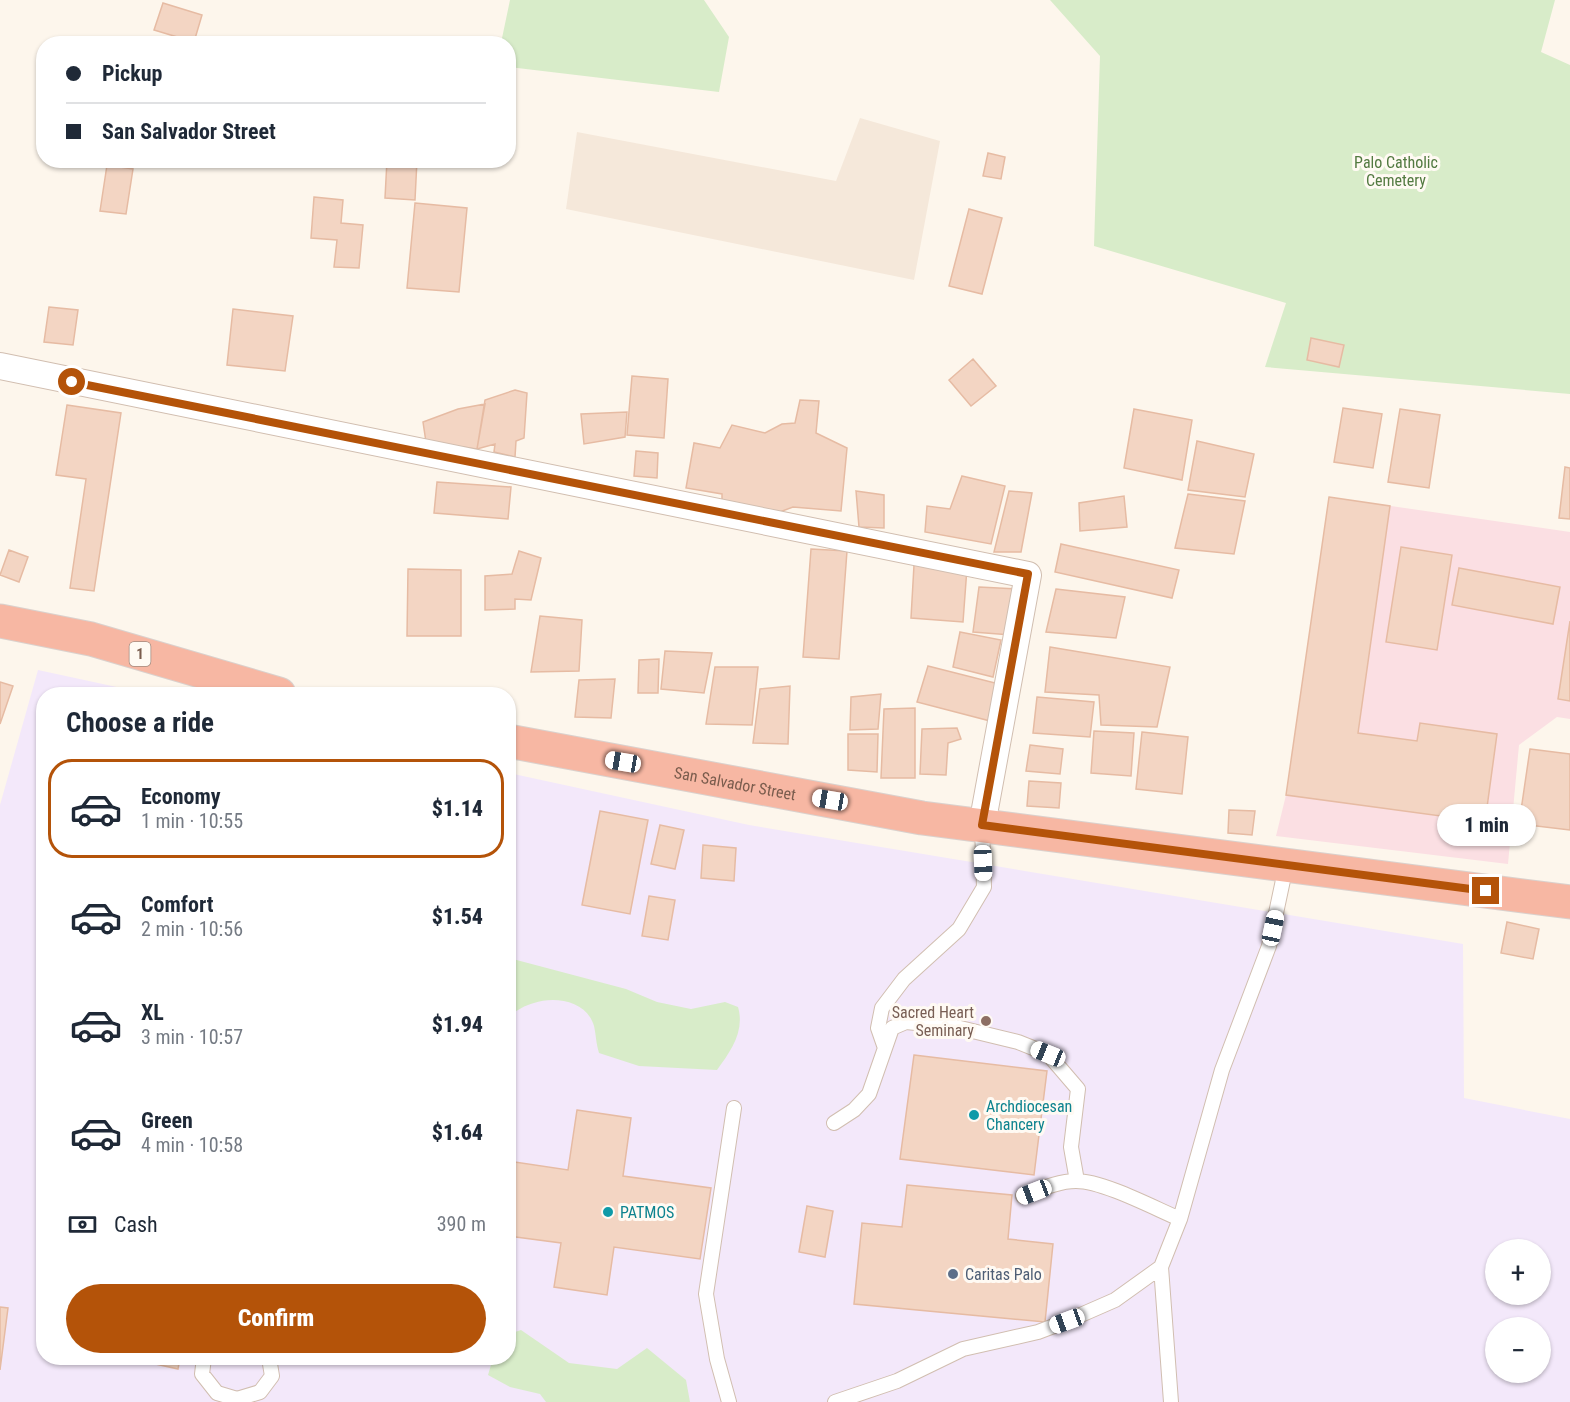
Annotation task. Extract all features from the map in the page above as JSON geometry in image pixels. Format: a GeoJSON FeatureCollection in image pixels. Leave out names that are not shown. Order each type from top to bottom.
{"type":"FeatureCollection","features":[{"type":"Feature","properties":{"kind":"highway","name":"1"},"geometry":{"type":"LineString","coordinates":[[0,621],[91,639],[255,687]]}},
{"type":"Feature","properties":{"kind":"highway","name":"San Salvador Street"},"geometry":{"type":"LineString","coordinates":[[516,742],[922,818],[1570,902]]}},
{"type":"Feature","properties":{"kind":"street"},"geometry":{"type":"LineString","coordinates":[[0,366],[1028,574],[982,825]]}},
{"type":"Feature","properties":{"kind":"lane"},"geometry":{"type":"LineString","coordinates":[[885,1048],[878,1028],[882,1008],[904,979],[960,929],[984,887],[982,825]]}},
{"type":"Feature","properties":{"kind":"lane"},"geometry":{"type":"LineString","coordinates":[[1172,1402],[1161,1267],[1180,1219],[1222,1070],[1269,946],[1286,866]]}},
{"type":"Feature","properties":{"kind":"lane"},"geometry":{"type":"LineString","coordinates":[[834,1123],[854,1110],[869,1094],[892,1028],[906,1022],[956,1027],[1018,1042],[1048,1054],[1078,1089],[1071,1147],[1077,1181]]}},
{"type":"Feature","properties":{"kind":"lane"},"geometry":{"type":"LineString","coordinates":[[729,1402],[717,1359],[706,1294],[734,1108]]}},
{"type":"Feature","properties":{"kind":"lane"},"geometry":{"type":"LineString","coordinates":[[1023,1196],[1045,1188],[1077,1181],[1110,1190],[1180,1219]]}},
{"type":"Feature","properties":{"kind":"lane"},"geometry":{"type":"LineString","coordinates":[[835,1402],[897,1381],[963,1349],[1038,1332],[1067,1321],[1115,1300],[1161,1267]]}},
{"type":"Feature","properties":{"kind":"lane"},"geometry":{"type":"LineString","coordinates":[[203,1365],[202,1374],[217,1393],[237,1399],[260,1392],[272,1376],[270,1365]]}},
{"type":"Feature","properties":{"kind":"shaded area"},"geometry":{"type":"Polygon","coordinates":[[[860,118],[940,141],[914,280],[566,209],[577,132],[836,181],[860,118]]]}},
{"type":"Feature","properties":{"kind":"shaded area"},"geometry":{"type":"Polygon","coordinates":[[[1329,497],[1570,532],[1570,719],[1557,717],[1519,745],[1508,864],[1276,836],[1286,795],[1329,497]]]}},
{"type":"Feature","properties":{"kind":"shaded area","name":"Sacred Heart Seminary"},"geometry":{"type":"Polygon","coordinates":[[[38,670],[117,687],[36,687],[36,1365],[516,1365],[516,775],[749,825],[1463,944],[1464,1098],[1570,1119],[1570,1402],[0,1402],[0,805],[38,670]]]}},
{"type":"Feature","properties":{"kind":"green space"},"geometry":{"type":"Polygon","coordinates":[[[510,0],[704,0],[729,37],[719,92],[516,68],[516,36],[502,36],[510,0]]]}},
{"type":"Feature","properties":{"kind":"green space","name":"Palo Catholic Cemetery"},"geometry":{"type":"Polygon","coordinates":[[[1050,0],[1555,0],[1541,52],[1570,65],[1570,394],[1265,367],[1286,303],[1094,246],[1100,56],[1050,0]]]}},
{"type":"Feature","properties":{"kind":"green space"},"geometry":{"type":"Polygon","coordinates":[[[516,960],[626,989],[657,1002],[691,1009],[725,1002],[738,1007],[740,1024],[732,1048],[717,1070],[639,1066],[599,1053],[594,1026],[585,1011],[577,1006],[569,1002],[551,1000],[527,1005],[516,1011],[516,960]]]}},
{"type":"Feature","properties":{"kind":"green space"},"geometry":{"type":"Polygon","coordinates":[[[521,1330],[569,1363],[617,1369],[647,1348],[686,1380],[690,1402],[546,1402],[540,1394],[510,1387],[488,1375],[491,1365],[516,1365],[516,1332],[521,1330]]]}},
{"type":"Feature","properties":{"kind":"building"},"geometry":{"type":"Polygon","coordinates":[[[163,3],[202,15],[196,36],[174,36],[154,30],[163,3]]]}},
{"type":"Feature","properties":{"kind":"building"},"geometry":{"type":"Polygon","coordinates":[[[988,153],[1005,157],[1001,179],[983,176],[988,153]]]}},
{"type":"Feature","properties":{"kind":"building"},"geometry":{"type":"Polygon","coordinates":[[[107,168],[133,169],[126,214],[100,211],[107,168]]]}},
{"type":"Feature","properties":{"kind":"building"},"geometry":{"type":"Polygon","coordinates":[[[387,168],[417,168],[415,200],[385,198],[387,168]]]}},
{"type":"Feature","properties":{"kind":"building"},"geometry":{"type":"Polygon","coordinates":[[[314,197],[343,200],[341,223],[363,225],[359,268],[334,267],[337,240],[311,238],[314,197]]]}},
{"type":"Feature","properties":{"kind":"building"},"geometry":{"type":"Polygon","coordinates":[[[415,203],[467,208],[459,292],[407,288],[415,203]]]}},
{"type":"Feature","properties":{"kind":"building"},"geometry":{"type":"Polygon","coordinates":[[[969,209],[1002,218],[982,294],[949,286],[969,209]]]}},
{"type":"Feature","properties":{"kind":"building"},"geometry":{"type":"Polygon","coordinates":[[[49,307],[78,310],[73,345],[44,342],[49,307]]]}},
{"type":"Feature","properties":{"kind":"building"},"geometry":{"type":"Polygon","coordinates":[[[233,309],[293,316],[285,371],[227,365],[233,309]]]}},
{"type":"Feature","properties":{"kind":"building"},"geometry":{"type":"Polygon","coordinates":[[[1311,338],[1344,345],[1339,367],[1307,360],[1311,338]]]}},
{"type":"Feature","properties":{"kind":"building"},"geometry":{"type":"Polygon","coordinates":[[[973,359],[996,386],[971,406],[949,380],[973,359]]]}},
{"type":"Feature","properties":{"kind":"building"},"geometry":{"type":"Polygon","coordinates":[[[632,376],[668,379],[664,438],[627,435],[632,376]]]}},
{"type":"Feature","properties":{"kind":"building"},"geometry":{"type":"Polygon","coordinates":[[[515,390],[527,393],[524,438],[516,441],[515,457],[494,452],[495,444],[477,449],[485,400],[515,390]]]}},
{"type":"Feature","properties":{"kind":"building"},"geometry":{"type":"Polygon","coordinates":[[[800,400],[819,401],[816,433],[847,448],[841,511],[793,507],[777,513],[722,507],[722,494],[686,488],[694,443],[720,448],[732,425],[765,433],[782,424],[795,423],[800,400]]]}},
{"type":"Feature","properties":{"kind":"building"},"geometry":{"type":"Polygon","coordinates":[[[485,404],[477,449],[426,442],[423,422],[458,409],[485,404]]]}},
{"type":"Feature","properties":{"kind":"building"},"geometry":{"type":"Polygon","coordinates":[[[67,405],[121,413],[94,591],[70,588],[86,479],[56,475],[67,405]]]}},
{"type":"Feature","properties":{"kind":"building"},"geometry":{"type":"Polygon","coordinates":[[[1343,408],[1382,414],[1373,468],[1334,462],[1343,408]]]}},
{"type":"Feature","properties":{"kind":"building"},"geometry":{"type":"Polygon","coordinates":[[[1134,409],[1192,420],[1182,480],[1124,468],[1134,409]]]}},
{"type":"Feature","properties":{"kind":"building"},"geometry":{"type":"Polygon","coordinates":[[[1400,409],[1440,415],[1429,488],[1388,482],[1400,409]]]}},
{"type":"Feature","properties":{"kind":"building"},"geometry":{"type":"Polygon","coordinates":[[[627,412],[625,437],[584,444],[581,414],[627,412]]]}},
{"type":"Feature","properties":{"kind":"building"},"geometry":{"type":"Polygon","coordinates":[[[1197,441],[1254,454],[1245,497],[1188,490],[1197,441]]]}},
{"type":"Feature","properties":{"kind":"building"},"geometry":{"type":"Polygon","coordinates":[[[636,451],[658,453],[657,478],[634,476],[636,451]]]}},
{"type":"Feature","properties":{"kind":"building"},"geometry":{"type":"Polygon","coordinates":[[[1565,467],[1570,468],[1570,519],[1559,518],[1565,467]]]}},
{"type":"Feature","properties":{"kind":"building"},"geometry":{"type":"Polygon","coordinates":[[[962,476],[1005,486],[991,544],[925,532],[927,506],[950,509],[962,476]]]}},
{"type":"Feature","properties":{"kind":"building"},"geometry":{"type":"Polygon","coordinates":[[[437,482],[511,487],[508,519],[434,513],[437,482]]]}},
{"type":"Feature","properties":{"kind":"building"},"geometry":{"type":"Polygon","coordinates":[[[856,491],[884,495],[884,528],[859,527],[856,491]]]}},
{"type":"Feature","properties":{"kind":"building"},"geometry":{"type":"Polygon","coordinates":[[[1009,491],[1032,493],[1021,552],[994,552],[1009,491]]]}},
{"type":"Feature","properties":{"kind":"building"},"geometry":{"type":"Polygon","coordinates":[[[1188,494],[1245,501],[1234,554],[1175,548],[1188,494]]]}},
{"type":"Feature","properties":{"kind":"building"},"geometry":{"type":"Polygon","coordinates":[[[1124,496],[1127,527],[1080,531],[1079,503],[1124,496]]]}},
{"type":"Feature","properties":{"kind":"building"},"geometry":{"type":"Polygon","coordinates":[[[1329,497],[1390,506],[1358,733],[1417,741],[1420,723],[1497,734],[1485,822],[1286,795],[1329,497]]]}},
{"type":"Feature","properties":{"kind":"building"},"geometry":{"type":"Polygon","coordinates":[[[1061,544],[1179,570],[1172,598],[1055,572],[1061,544]]]}},
{"type":"Feature","properties":{"kind":"building"},"geometry":{"type":"Polygon","coordinates":[[[1401,547],[1452,555],[1437,650],[1386,642],[1401,547]]]}},
{"type":"Feature","properties":{"kind":"building"},"geometry":{"type":"Polygon","coordinates":[[[811,549],[847,551],[839,659],[803,657],[811,549]]]}},
{"type":"Feature","properties":{"kind":"building"},"geometry":{"type":"Polygon","coordinates":[[[9,550],[28,557],[19,582],[0,575],[9,550]]]}},
{"type":"Feature","properties":{"kind":"building"},"geometry":{"type":"Polygon","coordinates":[[[519,551],[541,558],[531,600],[515,599],[515,609],[485,610],[485,576],[512,574],[519,551]]]}},
{"type":"Feature","properties":{"kind":"building"},"geometry":{"type":"Polygon","coordinates":[[[914,565],[967,568],[963,622],[911,618],[914,565]]]}},
{"type":"Feature","properties":{"kind":"building"},"geometry":{"type":"Polygon","coordinates":[[[1459,568],[1560,587],[1553,624],[1452,605],[1459,568]]]}},
{"type":"Feature","properties":{"kind":"building"},"geometry":{"type":"Polygon","coordinates":[[[408,569],[461,570],[461,636],[407,636],[408,569]]]}},
{"type":"Feature","properties":{"kind":"building"},"geometry":{"type":"Polygon","coordinates":[[[979,587],[1020,589],[1011,635],[973,632],[979,587]]]}},
{"type":"Feature","properties":{"kind":"building"},"geometry":{"type":"Polygon","coordinates":[[[1056,589],[1125,597],[1116,638],[1046,632],[1056,589]]]}},
{"type":"Feature","properties":{"kind":"building"},"geometry":{"type":"Polygon","coordinates":[[[540,616],[582,620],[579,671],[531,672],[540,616]]]}},
{"type":"Feature","properties":{"kind":"building"},"geometry":{"type":"Polygon","coordinates":[[[1570,621],[1570,701],[1558,699],[1570,621]]]}},
{"type":"Feature","properties":{"kind":"building"},"geometry":{"type":"Polygon","coordinates":[[[960,632],[1001,640],[993,677],[953,667],[960,632]]]}},
{"type":"Feature","properties":{"kind":"building"},"geometry":{"type":"Polygon","coordinates":[[[1050,647],[1170,667],[1157,727],[1101,725],[1099,695],[1045,692],[1050,647]]]}},
{"type":"Feature","properties":{"kind":"building"},"geometry":{"type":"Polygon","coordinates":[[[665,651],[712,653],[704,693],[661,689],[665,651]]]}},
{"type":"Feature","properties":{"kind":"building"},"geometry":{"type":"Polygon","coordinates":[[[659,659],[658,693],[638,693],[639,660],[659,659]]]}},
{"type":"Feature","properties":{"kind":"building"},"geometry":{"type":"Polygon","coordinates":[[[928,666],[1003,685],[994,722],[917,702],[928,666]]]}},
{"type":"Feature","properties":{"kind":"building"},"geometry":{"type":"Polygon","coordinates":[[[715,667],[758,667],[752,725],[706,724],[715,667]]]}},
{"type":"Feature","properties":{"kind":"building"},"geometry":{"type":"Polygon","coordinates":[[[615,679],[611,718],[575,717],[579,680],[615,679]]]}},
{"type":"Feature","properties":{"kind":"building"},"geometry":{"type":"Polygon","coordinates":[[[0,682],[13,686],[0,724],[0,682]]]}},
{"type":"Feature","properties":{"kind":"building"},"geometry":{"type":"Polygon","coordinates":[[[790,686],[788,744],[753,743],[760,689],[790,686]]]}},
{"type":"Feature","properties":{"kind":"building"},"geometry":{"type":"Polygon","coordinates":[[[881,694],[878,729],[850,730],[851,697],[881,694]]]}},
{"type":"Feature","properties":{"kind":"building"},"geometry":{"type":"Polygon","coordinates":[[[1037,697],[1094,702],[1090,737],[1033,733],[1037,697]]]}},
{"type":"Feature","properties":{"kind":"building"},"geometry":{"type":"Polygon","coordinates":[[[915,708],[915,778],[881,778],[884,709],[915,708]]]}},
{"type":"Feature","properties":{"kind":"building"},"geometry":{"type":"Polygon","coordinates":[[[957,728],[961,739],[948,743],[946,775],[920,774],[922,729],[957,728]]]}},
{"type":"Feature","properties":{"kind":"building"},"geometry":{"type":"Polygon","coordinates":[[[1094,731],[1134,733],[1131,776],[1091,773],[1094,731]]]}},
{"type":"Feature","properties":{"kind":"building"},"geometry":{"type":"Polygon","coordinates":[[[1142,732],[1188,737],[1182,794],[1136,789],[1142,732]]]}},
{"type":"Feature","properties":{"kind":"building"},"geometry":{"type":"Polygon","coordinates":[[[848,734],[878,734],[877,772],[848,770],[848,734]]]}},
{"type":"Feature","properties":{"kind":"building"},"geometry":{"type":"Polygon","coordinates":[[[1030,745],[1063,749],[1060,774],[1026,771],[1030,745]]]}},
{"type":"Feature","properties":{"kind":"building"},"geometry":{"type":"Polygon","coordinates":[[[1530,749],[1570,754],[1570,830],[1519,824],[1530,749]]]}},
{"type":"Feature","properties":{"kind":"building"},"geometry":{"type":"Polygon","coordinates":[[[1029,781],[1061,783],[1059,808],[1027,806],[1029,781]]]}},
{"type":"Feature","properties":{"kind":"building"},"geometry":{"type":"Polygon","coordinates":[[[1229,810],[1255,811],[1252,835],[1228,833],[1229,810]]]}},
{"type":"Feature","properties":{"kind":"building"},"geometry":{"type":"Polygon","coordinates":[[[600,811],[648,820],[630,914],[582,905],[600,811]]]}},
{"type":"Feature","properties":{"kind":"building"},"geometry":{"type":"Polygon","coordinates":[[[660,825],[684,830],[675,869],[651,864],[660,825]]]}},
{"type":"Feature","properties":{"kind":"building"},"geometry":{"type":"Polygon","coordinates":[[[703,845],[736,848],[734,881],[701,878],[703,845]]]}},
{"type":"Feature","properties":{"kind":"building"},"geometry":{"type":"Polygon","coordinates":[[[649,896],[675,900],[668,940],[642,936],[649,896]]]}},
{"type":"Feature","properties":{"kind":"building"},"geometry":{"type":"Polygon","coordinates":[[[1507,922],[1539,929],[1533,959],[1501,953],[1507,922]]]}},
{"type":"Feature","properties":{"kind":"building","name":"Archdiocesan Chancery"},"geometry":{"type":"Polygon","coordinates":[[[914,1055],[1047,1071],[1034,1175],[900,1159],[914,1055]]]}},
{"type":"Feature","properties":{"kind":"building","name":"PATMOS"},"geometry":{"type":"Polygon","coordinates":[[[577,1110],[631,1118],[623,1176],[711,1188],[700,1259],[614,1247],[607,1295],[554,1287],[561,1243],[516,1237],[516,1162],[568,1170],[577,1110]]]}},
{"type":"Feature","properties":{"kind":"building","name":"Caritas Palo"},"geometry":{"type":"Polygon","coordinates":[[[907,1185],[1012,1195],[1008,1239],[1053,1244],[1045,1322],[854,1304],[862,1223],[902,1227],[907,1185]]]}},
{"type":"Feature","properties":{"kind":"building"},"geometry":{"type":"Polygon","coordinates":[[[807,1206],[833,1211],[825,1257],[799,1252],[807,1206]]]}},
{"type":"Feature","properties":{"kind":"building"},"geometry":{"type":"Polygon","coordinates":[[[0,1307],[8,1308],[0,1370],[0,1307]]]}},
{"type":"Feature","properties":{"kind":"building"},"geometry":{"type":"Polygon","coordinates":[[[160,1365],[179,1365],[178,1369],[160,1365]]]}},
{"type":"Feature","properties":{"kind":"place","name":"Sacred Heart Seminary"},"geometry":{"type":"Point","coordinates":[986,1021]}},
{"type":"Feature","properties":{"kind":"place","name":"Archdiocesan Chancery"},"geometry":{"type":"Point","coordinates":[974,1115]}},
{"type":"Feature","properties":{"kind":"place","name":"PATMOS"},"geometry":{"type":"Point","coordinates":[608,1212]}},
{"type":"Feature","properties":{"kind":"place","name":"Caritas Palo"},"geometry":{"type":"Point","coordinates":[953,1274]}},
{"type":"Feature","properties":{"kind":"route"},"geometry":{"type":"LineString","coordinates":[[72,382],[1028,574],[982,825],[1486,891]]}}]}
